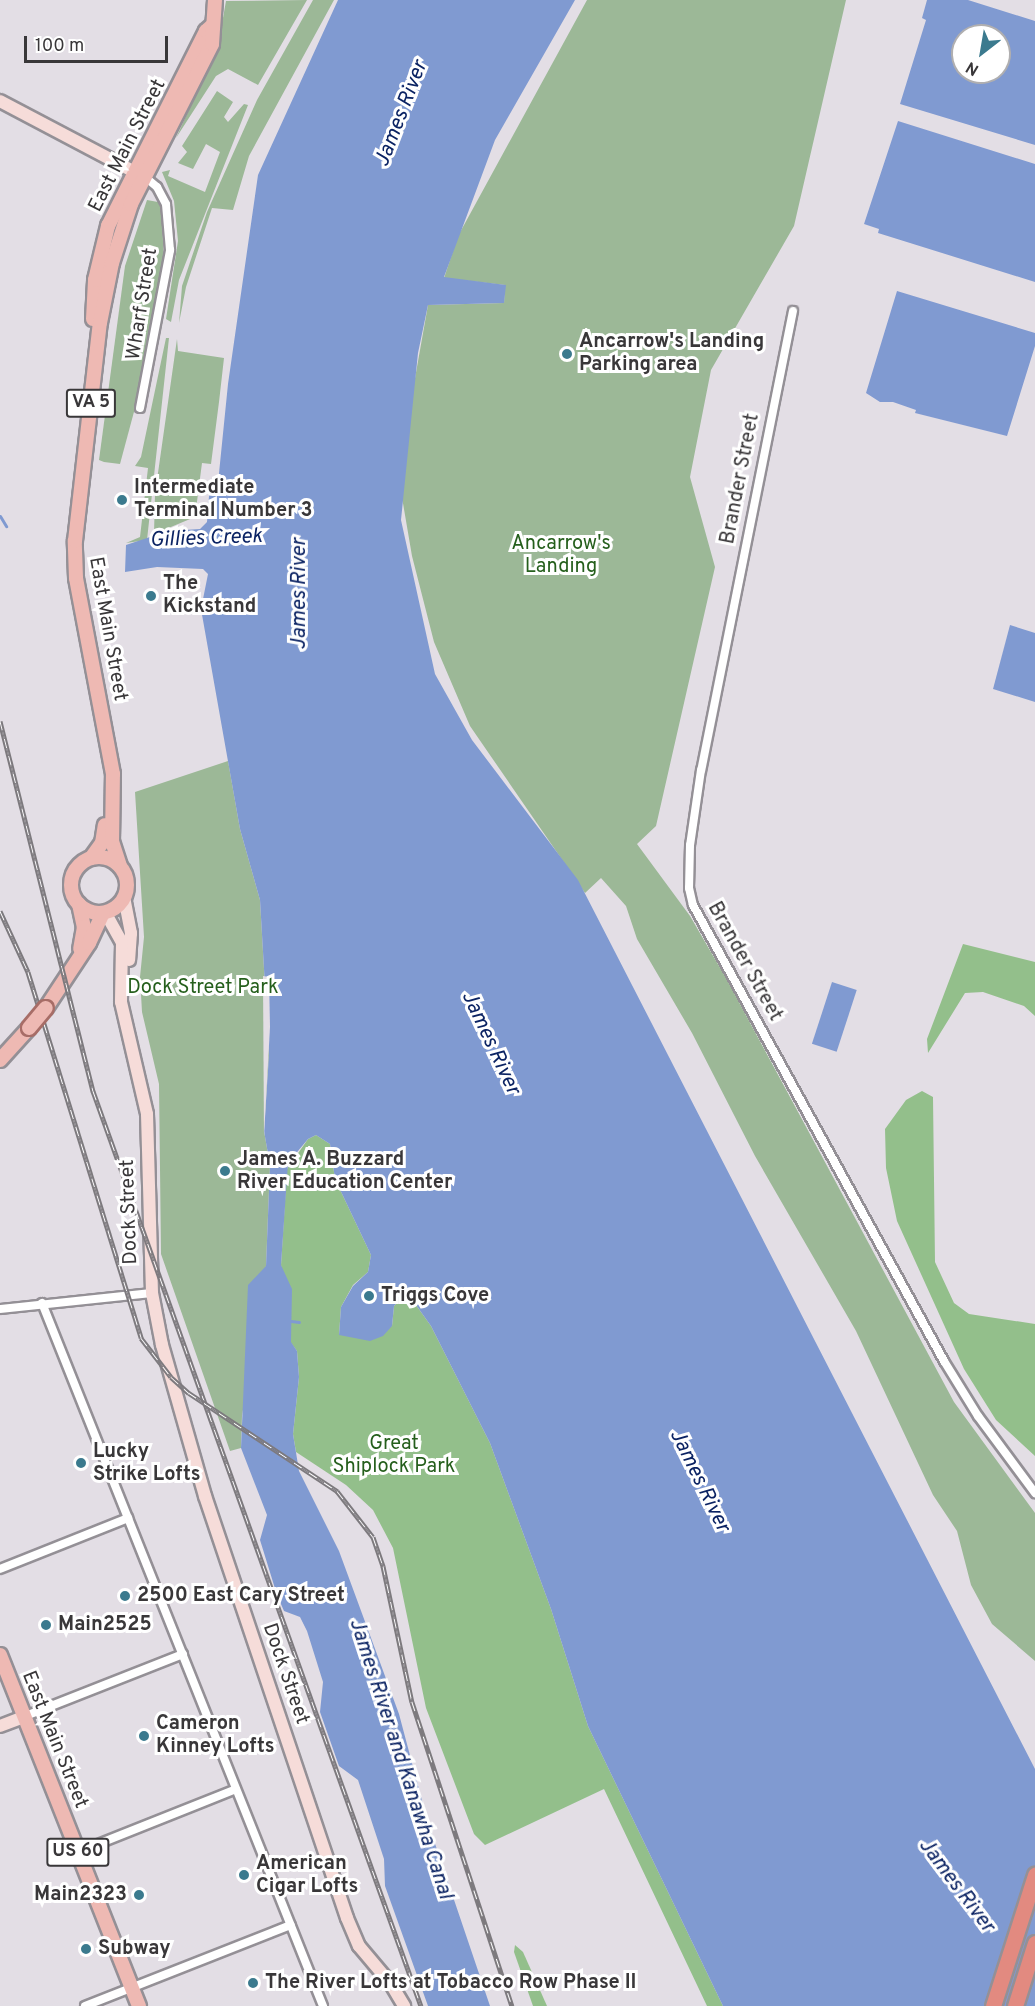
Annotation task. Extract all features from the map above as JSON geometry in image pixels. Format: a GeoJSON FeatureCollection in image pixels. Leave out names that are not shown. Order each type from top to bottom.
{"type":"FeatureCollection","features":[{"type":"Feature","properties":{"kind":"highway"},"geometry":{"type":"LineString","coordinates":[[993,2006],[1035,1875]]}},
{"type":"Feature","properties":{"kind":"highway"},"geometry":{"type":"LineString","coordinates":[[1015,2006],[1035,1943]]}},
{"type":"Feature","properties":{"kind":"main road","name":"East Main Street"},"geometry":{"type":"LineString","coordinates":[[120,866],[112,842],[113,774],[74,556],[104,294],[140,175],[206,31],[213,25],[215,0]]}},
{"type":"Feature","properties":{"kind":"main road"},"geometry":{"type":"LineString","coordinates":[[0,100],[140,175]]}},
{"type":"Feature","properties":{"kind":"main road","name":"East Main Street"},"geometry":{"type":"LineString","coordinates":[[91,858],[104,836],[105,778],[68,575],[66,545],[97,268],[108,226],[140,175]]}},
{"type":"Feature","properties":{"kind":"main road"},"geometry":{"type":"LineString","coordinates":[[91,858],[104,857],[120,866]]}},
{"type":"Feature","properties":{"kind":"main road","name":"VA 5"},"geometry":{"type":"LineString","coordinates":[[79,954],[84,927],[71,880],[77,867],[91,858]]}},
{"type":"Feature","properties":{"kind":"main road","name":"VA 5"},"geometry":{"type":"LineString","coordinates":[[0,1060],[45,1008],[104,912],[124,897],[126,878],[120,866]]}},
{"type":"Feature","properties":{"kind":"main road","name":"Dock Street"},"geometry":{"type":"LineString","coordinates":[[124,897],[131,939],[127,991],[147,1124],[152,1293],[162,1345],[205,1496],[346,1918],[359,1946],[392,1984],[404,2006]]}},
{"type":"Feature","properties":{"kind":"main road"},"geometry":{"type":"LineString","coordinates":[[79,904],[93,912],[104,912]]}},
{"type":"Feature","properties":{"kind":"main road","name":"Dock Street"},"geometry":{"type":"LineString","coordinates":[[104,912],[121,938],[121,1002],[142,1089]]}},
{"type":"Feature","properties":{"kind":"main road","name":"East Main Street"},"geometry":{"type":"LineString","coordinates":[[0,1655],[139,2006]]}},
{"type":"Feature","properties":{"kind":"main road"},"geometry":{"type":"LineString","coordinates":[[0,1726],[23,1716]]}},
{"type":"Feature","properties":{"kind":"street","name":"Wharf Street"},"geometry":{"type":"LineString","coordinates":[[140,175],[157,187],[166,204],[170,250],[140,408]]}},
{"type":"Feature","properties":{"kind":"street","name":"Brander Street"},"geometry":{"type":"LineString","coordinates":[[793,311],[701,770],[690,845],[689,888],[693,905],[944,1361],[978,1416],[1035,1493]]}},
{"type":"Feature","properties":{"kind":"street"},"geometry":{"type":"LineString","coordinates":[[0,1309],[152,1293]]}},
{"type":"Feature","properties":{"kind":"street"},"geometry":{"type":"LineString","coordinates":[[42,1303],[323,2006]]}},
{"type":"Feature","properties":{"kind":"street"},"geometry":{"type":"LineString","coordinates":[[0,1569],[128,1518]]}},
{"type":"Feature","properties":{"kind":"street"},"geometry":{"type":"LineString","coordinates":[[23,1716],[183,1654]]}},
{"type":"Feature","properties":{"kind":"street"},"geometry":{"type":"LineString","coordinates":[[78,1852],[236,1789]]}},
{"type":"Feature","properties":{"kind":"street"},"geometry":{"type":"LineString","coordinates":[[85,2006],[291,1925]]}},
{"type":"Feature","properties":{"kind":"green space"},"geometry":{"type":"Polygon","coordinates":[[[307,0],[258,85],[228,69],[216,76],[176,138],[218,46],[226,1],[307,0]]]}},
{"type":"Feature","properties":{"kind":"green space"},"geometry":{"type":"Polygon","coordinates":[[[313,0],[334,0],[249,156],[233,210],[212,208],[186,287],[179,323],[182,286],[207,212],[257,100],[313,0]]]}},
{"type":"Feature","properties":{"kind":"green space","name":"Ancarrow's Landing"},"geometry":{"type":"Polygon","coordinates":[[[587,0],[846,0],[794,226],[711,370],[690,477],[715,567],[656,826],[637,844],[690,916],[726,978],[954,1402],[1035,1513],[1035,1661],[992,1624],[971,1585],[957,1531],[933,1495],[856,1331],[755,1156],[692,1033],[637,939],[626,906],[601,878],[585,893],[470,726],[434,642],[412,556],[398,474],[428,305],[504,303],[505,285],[444,278],[458,236],[587,0]]]}},
{"type":"Feature","properties":{"kind":"green space"},"geometry":{"type":"Polygon","coordinates":[[[217,91],[233,102],[224,117],[228,122],[244,104],[248,105],[179,280],[171,322],[166,319],[178,241],[174,201],[162,172],[170,170],[168,176],[205,192],[220,152],[206,144],[193,169],[178,163],[187,152],[182,146],[217,91]]]}},
{"type":"Feature","properties":{"kind":"green space"},"geometry":{"type":"Polygon","coordinates":[[[147,200],[158,202],[161,208],[164,257],[160,292],[146,367],[120,464],[104,462],[99,460],[125,266],[147,200]]]}},
{"type":"Feature","properties":{"kind":"green space"},"geometry":{"type":"Polygon","coordinates":[[[166,338],[169,338],[147,540],[126,543],[140,537],[148,468],[135,466],[141,457],[166,338]]]}},
{"type":"Feature","properties":{"kind":"green space"},"geometry":{"type":"Polygon","coordinates":[[[177,339],[178,351],[224,358],[219,402],[211,464],[202,463],[195,517],[154,534],[155,494],[177,339]]]}},
{"type":"Feature","properties":{"kind":"green space","name":"Dock Street Park"},"geometry":{"type":"Polygon","coordinates":[[[228,761],[240,829],[260,900],[269,1055],[264,1131],[270,1165],[266,1266],[242,1416],[241,1448],[230,1451],[161,1254],[159,1084],[142,1012],[140,977],[144,937],[135,792],[228,761]]]}},
{"type":"Feature","properties":{"kind":"green space"},"geometry":{"type":"Polygon","coordinates":[[[963,944],[1035,962],[1035,1016],[1024,1006],[983,992],[965,993],[928,1053],[927,1039],[963,944]]]}},
{"type":"Feature","properties":{"kind":"green space"},"geometry":{"type":"Polygon","coordinates":[[[922,1091],[933,1097],[935,1262],[954,1303],[969,1314],[1035,1324],[1035,1456],[996,1420],[964,1369],[897,1221],[886,1168],[885,1129],[906,1100],[922,1091]]]}},
{"type":"Feature","properties":{"kind":"green space","name":"Great Shiplock Park"},"geometry":{"type":"Polygon","coordinates":[[[316,1135],[330,1144],[335,1179],[371,1255],[368,1272],[353,1285],[341,1307],[339,1335],[392,1326],[394,1306],[402,1298],[416,1305],[431,1326],[490,1443],[551,1609],[588,1726],[723,2006],[707,2006],[604,1789],[485,1845],[474,1834],[426,1708],[393,1548],[373,1510],[346,1485],[296,1452],[293,1434],[299,1377],[297,1351],[291,1343],[281,1265],[287,1169],[308,1139],[316,1135]]]}},
{"type":"Feature","properties":{"kind":"green space"},"geometry":{"type":"Polygon","coordinates":[[[515,1945],[523,1952],[547,2006],[533,2006],[514,1952],[515,1945]]]}},
{"type":"Feature","properties":{"kind":"water"},"geometry":{"type":"Polygon","coordinates":[[[338,0],[575,0],[495,140],[444,277],[506,285],[504,303],[428,305],[418,353],[401,520],[435,674],[472,740],[578,880],[1035,1769],[1035,2006],[723,2006],[588,1726],[551,1609],[490,1443],[431,1326],[416,1305],[402,1298],[394,1306],[392,1326],[383,1336],[370,1341],[339,1335],[341,1307],[353,1286],[368,1272],[371,1255],[335,1179],[330,1144],[316,1135],[308,1139],[288,1163],[281,1265],[292,1289],[291,1342],[297,1351],[299,1377],[293,1434],[299,1471],[339,1551],[399,1714],[428,1823],[490,2006],[428,2006],[385,1886],[384,1859],[358,1780],[339,1766],[320,1712],[323,1682],[307,1631],[300,1617],[284,1611],[277,1595],[260,1540],[267,1515],[241,1448],[248,1285],[266,1266],[270,1165],[264,1131],[269,1055],[260,900],[240,829],[201,609],[208,574],[203,569],[157,567],[125,572],[126,545],[168,531],[200,529],[207,522],[209,496],[218,483],[228,384],[258,175],[338,0]]]}},
{"type":"Feature","properties":{"kind":"water"},"geometry":{"type":"Polygon","coordinates":[[[927,0],[968,0],[1035,21],[1035,145],[900,104],[926,20],[922,18],[927,0]]]}},
{"type":"Feature","properties":{"kind":"water"},"geometry":{"type":"Polygon","coordinates":[[[898,121],[1035,164],[1035,282],[878,233],[879,229],[864,224],[898,121]]]}},
{"type":"Feature","properties":{"kind":"water"},"geometry":{"type":"Polygon","coordinates":[[[897,291],[1035,333],[1035,346],[1007,436],[915,413],[916,410],[893,402],[880,402],[866,393],[897,291]]]}},
{"type":"Feature","properties":{"kind":"water"},"geometry":{"type":"Polygon","coordinates":[[[1010,625],[1035,633],[1035,702],[993,689],[1010,625]]]}},
{"type":"Feature","properties":{"kind":"water"},"geometry":{"type":"Polygon","coordinates":[[[832,982],[857,990],[837,1052],[812,1044],[832,982]]]}},
{"type":"Feature","properties":{"kind":"pier"},"geometry":{"type":"Polygon","coordinates":[[[263,976],[269,977],[270,1027],[264,1136],[263,976]]]}},
{"type":"Feature","properties":{"kind":"waterway","name":"Gillies Creek"},"geometry":{"type":"LineString","coordinates":[[0,516],[6,526]]}},
{"type":"Feature","properties":{"kind":"waterway"},"geometry":{"type":"LineString","coordinates":[[291,1321],[299,1322]]}},
{"type":"Feature","properties":{"kind":"railway"},"geometry":{"type":"LineString","coordinates":[[0,721],[93,1091],[421,2006]]}},
{"type":"Feature","properties":{"kind":"railway"},"geometry":{"type":"LineString","coordinates":[[0,911],[28,972],[141,1338],[171,1377],[189,1393],[337,1491],[373,1537],[383,1566],[412,1702],[512,2006]]}},
{"type":"Feature","properties":{"kind":"place","name":"Ancarrow's Landing Parking area"},"geometry":{"type":"Point","coordinates":[567,354]}},
{"type":"Feature","properties":{"kind":"place","name":"Intermediate Terminal Number 3"},"geometry":{"type":"Point","coordinates":[122,500]}},
{"type":"Feature","properties":{"kind":"place","name":"The Kickstand"},"geometry":{"type":"Point","coordinates":[151,596]}},
{"type":"Feature","properties":{"kind":"place","name":"James A. Buzzard River Education Center"},"geometry":{"type":"Point","coordinates":[225,1171]}},
{"type":"Feature","properties":{"kind":"place","name":"Triggs Cove"},"geometry":{"type":"Point","coordinates":[369,1296]}},
{"type":"Feature","properties":{"kind":"place","name":"Lucky Strike Lofts"},"geometry":{"type":"Point","coordinates":[81,1463]}},
{"type":"Feature","properties":{"kind":"place","name":"2500 East Cary Street"},"geometry":{"type":"Point","coordinates":[125,1596]}},
{"type":"Feature","properties":{"kind":"place","name":"Main2525"},"geometry":{"type":"Point","coordinates":[46,1625]}},
{"type":"Feature","properties":{"kind":"place","name":"Cameron Kinney Lofts"},"geometry":{"type":"Point","coordinates":[144,1736]}},
{"type":"Feature","properties":{"kind":"place","name":"American Cigar Lofts"},"geometry":{"type":"Point","coordinates":[244,1875]}},
{"type":"Feature","properties":{"kind":"place","name":"Main2323"},"geometry":{"type":"Point","coordinates":[139,1895]}},
{"type":"Feature","properties":{"kind":"place","name":"Subway"},"geometry":{"type":"Point","coordinates":[86,1949]}},
{"type":"Feature","properties":{"kind":"place","name":"The River Lofts at Tobacco Row Phase II"},"geometry":{"type":"Point","coordinates":[253,1983]}},
{"type":"Feature","properties":{"kind":"water label","name":"James River"},"geometry":{"type":"Point","coordinates":[402,114]}},
{"type":"Feature","properties":{"kind":"water label","name":"James River"},"geometry":{"type":"Point","coordinates":[300,594]}},
{"type":"Feature","properties":{"kind":"water label","name":"James River"},"geometry":{"type":"Point","coordinates":[490,1043]}},
{"type":"Feature","properties":{"kind":"water label","name":"James River"},"geometry":{"type":"Point","coordinates":[699,1481]}},
{"type":"Feature","properties":{"kind":"water label","name":"James River and Kanawha Canal"},"geometry":{"type":"Point","coordinates":[400,1759]}},
{"type":"Feature","properties":{"kind":"water label","name":"James River"},"geometry":{"type":"Point","coordinates":[956,1886]}}]}
